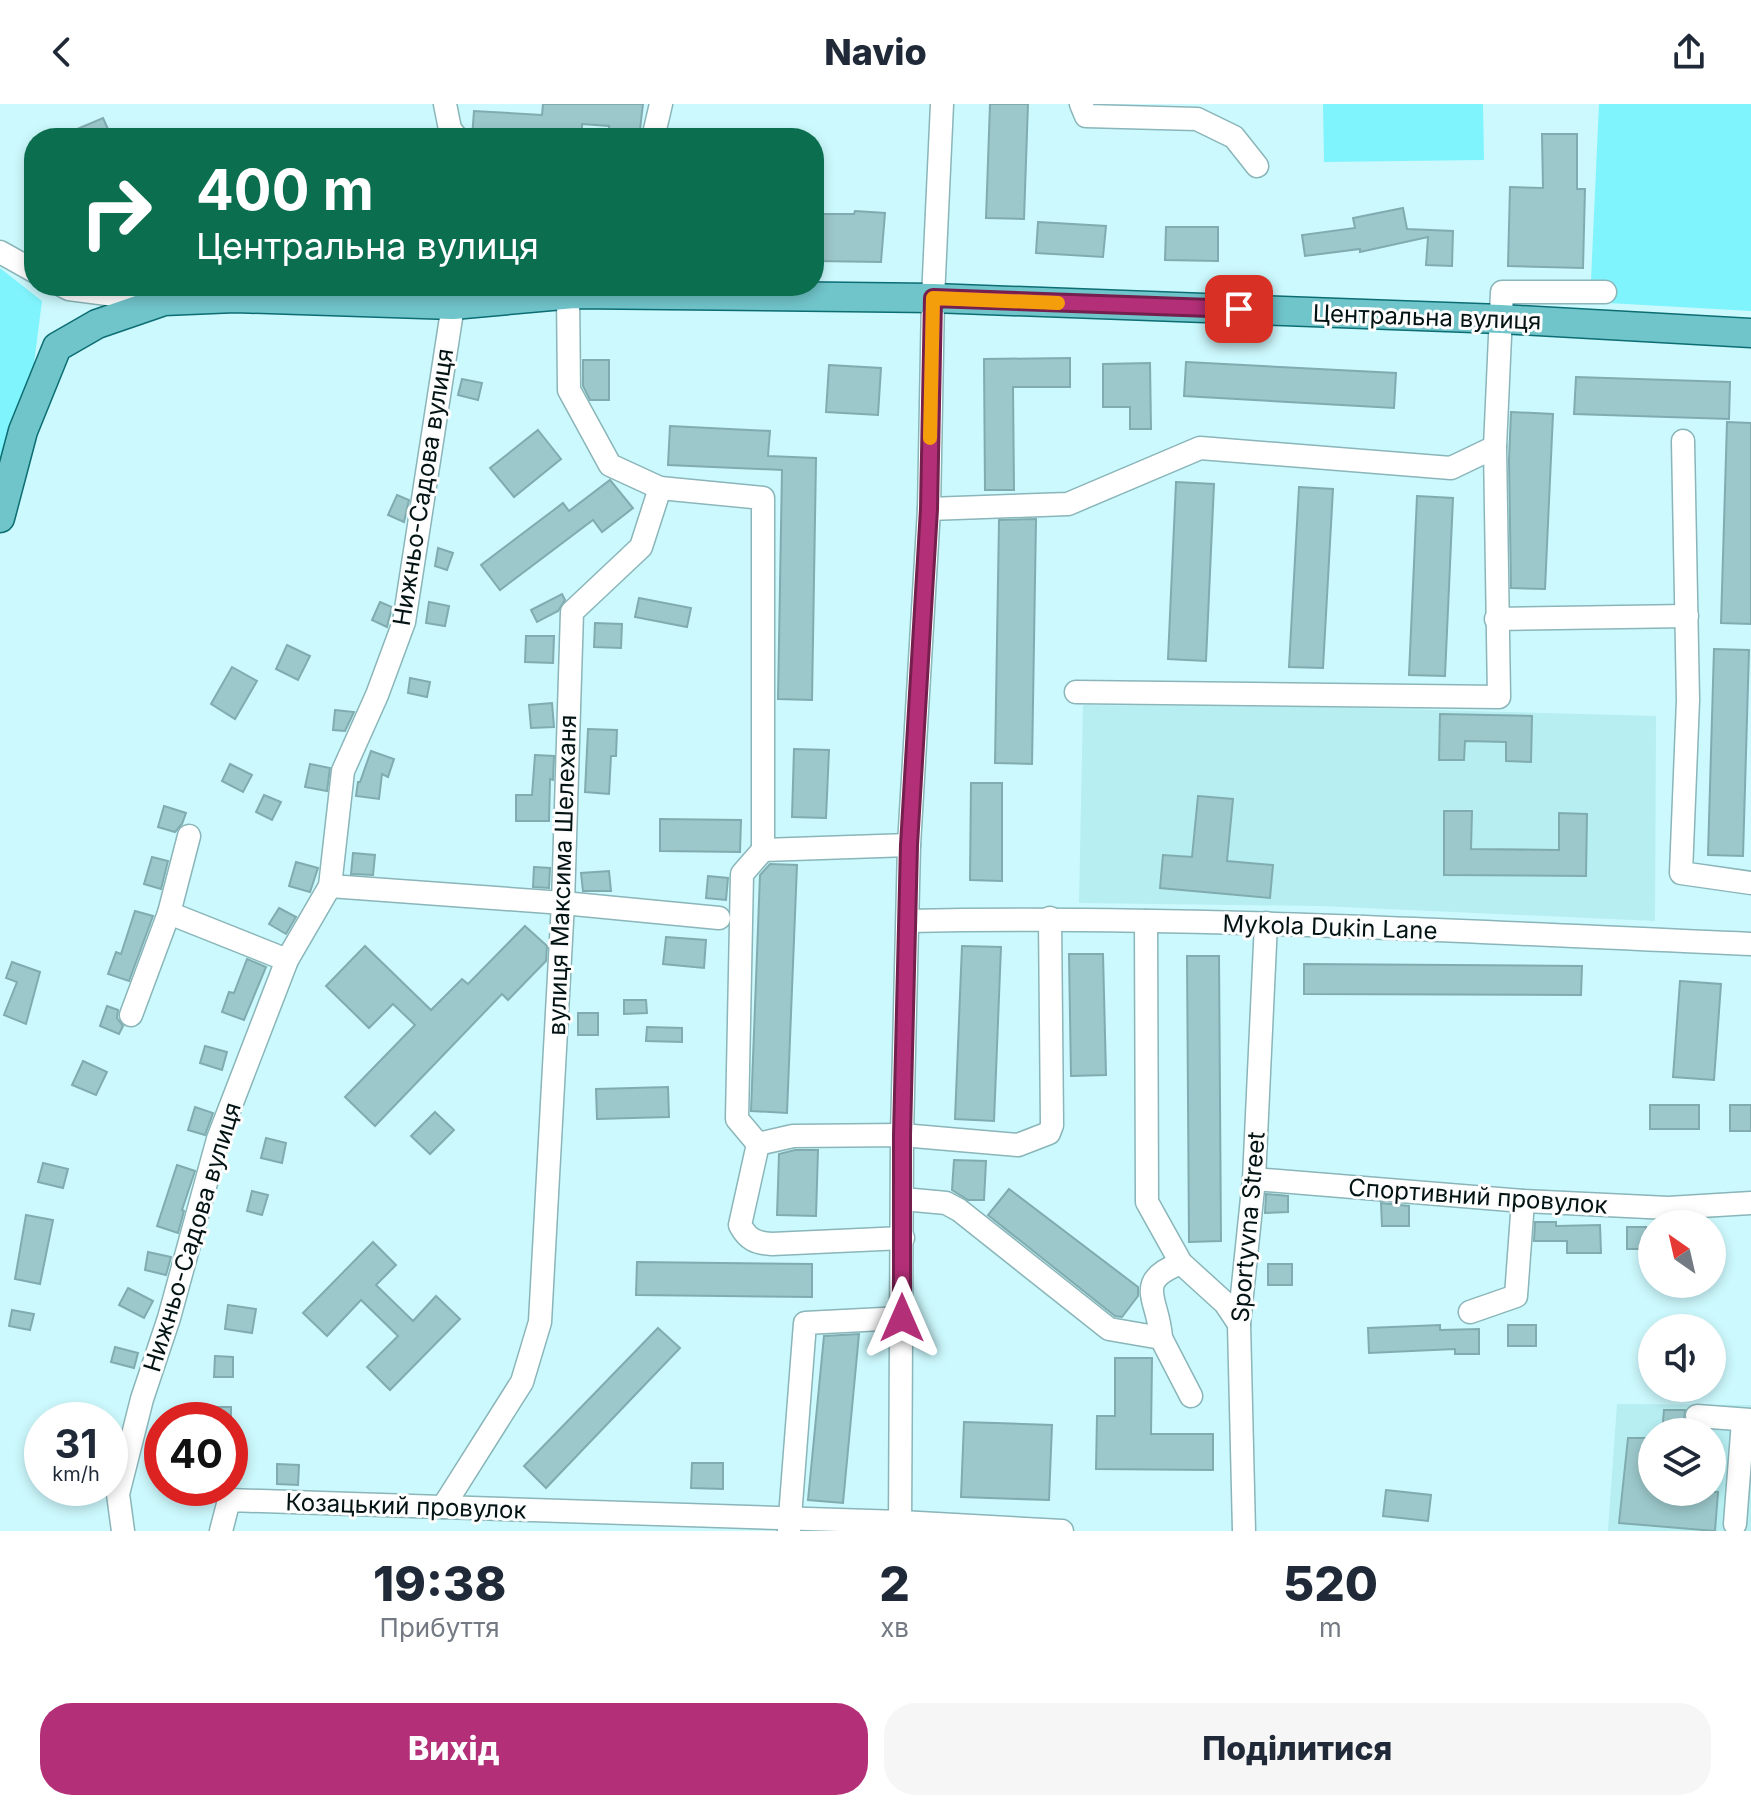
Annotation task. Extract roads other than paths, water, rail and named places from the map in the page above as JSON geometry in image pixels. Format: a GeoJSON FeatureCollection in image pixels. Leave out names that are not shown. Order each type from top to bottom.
{"type":"FeatureCollection","features":[{"type":"Feature","properties":{"kind":"main road","name":"Центральна вулиця"},"geometry":{"type":"LineString","coordinates":[[0,518],[23,431],[57,347],[97,324],[164,301],[235,298],[453,305],[530,296]]}},
{"type":"Feature","properties":{"kind":"main road","name":"Центральна вулиця"},"geometry":{"type":"LineString","coordinates":[[824,296],[1501,319],[1751,333]]}},
{"type":"Feature","properties":{"kind":"street"},"geometry":{"type":"LineString","coordinates":[[445,104],[450,128]]}},
{"type":"Feature","properties":{"kind":"street"},"geometry":{"type":"LineString","coordinates":[[655,128],[661,104]]}},
{"type":"Feature","properties":{"kind":"street"},"geometry":{"type":"LineString","coordinates":[[901,1526],[902,1135],[909,845],[929,509],[933,298],[942,104]]}},
{"type":"Feature","properties":{"kind":"street"},"geometry":{"type":"LineString","coordinates":[[1081,104],[1086,116],[1197,119],[1234,137],[1257,166]]}},
{"type":"Feature","properties":{"kind":"street"},"geometry":{"type":"LineString","coordinates":[[0,252],[24,265]]}},
{"type":"Feature","properties":{"kind":"street"},"geometry":{"type":"LineString","coordinates":[[1076,692],[1499,697],[1495,447],[1502,292],[1605,292]]}},
{"type":"Feature","properties":{"kind":"street"},"geometry":{"type":"LineString","coordinates":[[124,296],[164,301]]}},
{"type":"Feature","properties":{"kind":"street"},"geometry":{"type":"LineString","coordinates":[[572,296],[569,390],[610,465],[660,488],[763,498],[763,850],[742,874],[737,1103],[737,1119],[758,1144]]}},
{"type":"Feature","properties":{"kind":"street","name":"Нижньо-Садова вулиця"},"geometry":{"type":"LineString","coordinates":[[123,1531],[118,1494],[142,1399],[169,1318],[218,1139],[287,960],[330,886],[343,771],[377,695],[404,622],[453,305]]}},
{"type":"Feature","properties":{"kind":"street"},"geometry":{"type":"LineString","coordinates":[[1683,441],[1688,700],[1681,873],[1751,883]]}},
{"type":"Feature","properties":{"kind":"street"},"geometry":{"type":"LineString","coordinates":[[929,509],[1068,504],[1200,448],[1451,468],[1495,447]]}},
{"type":"Feature","properties":{"kind":"street","name":"вулиця Максима Шелеханя"},"geometry":{"type":"LineString","coordinates":[[443,1507],[522,1382],[540,1322],[563,903],[572,612],[641,547],[660,488]]}},
{"type":"Feature","properties":{"kind":"street"},"geometry":{"type":"LineString","coordinates":[[1496,619],[1687,616]]}},
{"type":"Feature","properties":{"kind":"street"},"geometry":{"type":"LineString","coordinates":[[131,1015],[169,913],[189,836]]}},
{"type":"Feature","properties":{"kind":"street"},"geometry":{"type":"LineString","coordinates":[[763,850],[909,845]]}},
{"type":"Feature","properties":{"kind":"street"},"geometry":{"type":"LineString","coordinates":[[330,886],[719,918]]}},
{"type":"Feature","properties":{"kind":"street"},"geometry":{"type":"LineString","coordinates":[[169,913],[287,960]]}},
{"type":"Feature","properties":{"kind":"street"},"geometry":{"type":"LineString","coordinates":[[758,1144],[793,1136],[902,1135],[1018,1145],[1049,1133],[1052,1125],[1050,918]]}},
{"type":"Feature","properties":{"kind":"street","name":"Mykola Dukin Lane"},"geometry":{"type":"LineString","coordinates":[[909,921],[1050,918],[1266,923],[1751,944]]}},
{"type":"Feature","properties":{"kind":"street"},"geometry":{"type":"LineString","coordinates":[[1146,921],[1147,1202],[1181,1263],[1225,1303],[1239,1324]]}},
{"type":"Feature","properties":{"kind":"street","name":"Sportyvna Street"},"geometry":{"type":"LineString","coordinates":[[1244,1531],[1239,1324],[1254,1179],[1266,923]]}},
{"type":"Feature","properties":{"kind":"street"},"geometry":{"type":"LineString","coordinates":[[758,1144],[740,1225],[745,1236],[752,1241],[772,1244],[903,1238]]}},
{"type":"Feature","properties":{"kind":"street","name":"Спортивний провулок"},"geometry":{"type":"LineString","coordinates":[[1254,1179],[1523,1201],[1668,1208],[1751,1203]]}},
{"type":"Feature","properties":{"kind":"street"},"geometry":{"type":"LineString","coordinates":[[903,1199],[946,1203],[959,1210],[1109,1329],[1161,1338]]}},
{"type":"Feature","properties":{"kind":"street"},"geometry":{"type":"LineString","coordinates":[[1470,1312],[1516,1296],[1523,1201]]}},
{"type":"Feature","properties":{"kind":"street"},"geometry":{"type":"LineString","coordinates":[[1181,1263],[1160,1271],[1152,1283],[1152,1300],[1160,1322],[1161,1338],[1191,1396]]}},
{"type":"Feature","properties":{"kind":"street"},"geometry":{"type":"LineString","coordinates":[[789,1525],[805,1323],[902,1318]]}},
{"type":"Feature","properties":{"kind":"street"},"geometry":{"type":"LineString","coordinates":[[1697,1416],[1747,1420],[1735,1524]]}},
{"type":"Feature","properties":{"kind":"street","name":"Козацький провулок"},"geometry":{"type":"LineString","coordinates":[[221,1531],[229,1500],[443,1507],[527,1520],[1062,1531]]}}]}
